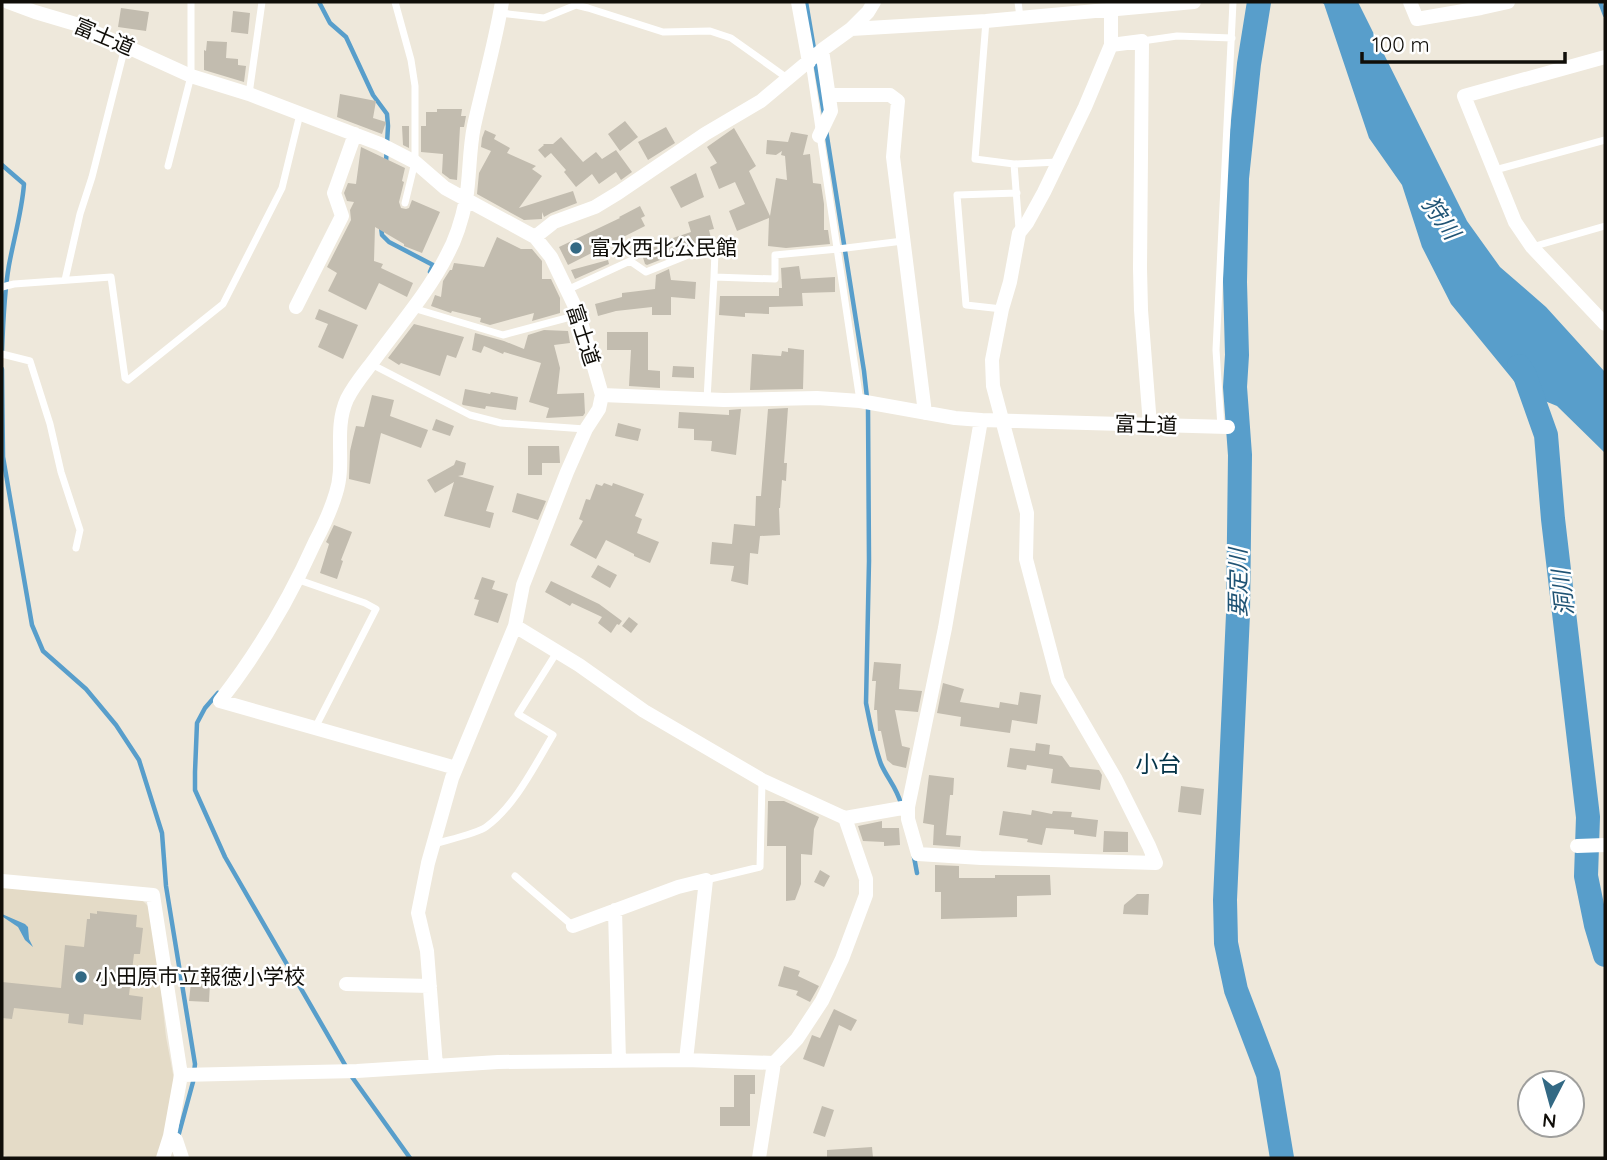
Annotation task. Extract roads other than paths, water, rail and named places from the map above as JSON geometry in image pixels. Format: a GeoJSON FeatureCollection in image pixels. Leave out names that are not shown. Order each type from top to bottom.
{"type":"FeatureCollection","features":[{"type":"Feature","properties":{"kind":"street","name":"富士道"},"geometry":{"type":"LineString","coordinates":[[8,2],[79,25],[191,76],[249,94],[387,147],[415,162],[445,187],[466,200],[535,237],[551,257],[579,315],[602,395],[724,400],[817,398],[860,401],[981,420],[1224,427]]}},
{"type":"Feature","properties":{"kind":"street"},"geometry":{"type":"LineString","coordinates":[[798,2],[808,62]]}},
{"type":"Feature","properties":{"kind":"street"},"geometry":{"type":"LineString","coordinates":[[535,237],[554,222],[595,207],[705,134],[761,101],[851,29],[874,2]]}},
{"type":"Feature","properties":{"kind":"street"},"geometry":{"type":"LineString","coordinates":[[851,29],[986,21],[1112,6],[1194,2]]}},
{"type":"Feature","properties":{"kind":"street"},"geometry":{"type":"LineString","coordinates":[[1410,2],[1417,19],[1508,2]]}},
{"type":"Feature","properties":{"kind":"street"},"geometry":{"type":"LineString","coordinates":[[981,420],[945,628],[908,807],[908,819],[918,854],[1156,863],[1115,778],[1058,680],[1026,559],[1027,513],[993,386],[992,360],[1019,233],[1027,223],[1085,107],[1111,45],[1112,6]]}},
{"type":"Feature","properties":{"kind":"street"},"geometry":{"type":"LineString","coordinates":[[456,768],[220,701],[266,637],[299,580],[336,494],[339,482],[341,417],[347,400],[359,379],[435,276],[460,224],[466,200],[473,130],[501,7]]}},
{"type":"Feature","properties":{"kind":"street"},"geometry":{"type":"LineString","coordinates":[[1111,45],[1142,41],[1140,278],[1150,425]]}},
{"type":"Feature","properties":{"kind":"street"},"geometry":{"type":"LineString","coordinates":[[819,136],[831,111],[822,50]]}},
{"type":"Feature","properties":{"kind":"street"},"geometry":{"type":"LineString","coordinates":[[1602,316],[1532,247],[1515,222],[1464,96],[1605,57]]}},
{"type":"Feature","properties":{"kind":"street"},"geometry":{"type":"LineString","coordinates":[[829,95],[890,95],[898,101],[893,157],[925,413]]}},
{"type":"Feature","properties":{"kind":"street"},"geometry":{"type":"LineString","coordinates":[[296,307],[342,216],[334,193],[355,134]]}},
{"type":"Feature","properties":{"kind":"street"},"geometry":{"type":"LineString","coordinates":[[436,1066],[427,951],[418,913],[433,844],[456,768],[515,626],[523,585],[567,471],[586,429],[599,409],[602,395]]}},
{"type":"Feature","properties":{"kind":"street"},"geometry":{"type":"LineString","coordinates":[[515,626],[579,665],[644,711],[762,780],[845,818],[908,807]]}},
{"type":"Feature","properties":{"kind":"street"},"geometry":{"type":"LineString","coordinates":[[759,1158],[774,1063],[797,1039],[822,1001],[842,959],[866,895],[866,879],[845,818]]}},
{"type":"Feature","properties":{"kind":"street"},"geometry":{"type":"LineString","coordinates":[[1577,846],[1605,845]]}},
{"type":"Feature","properties":{"kind":"street"},"geometry":{"type":"LineString","coordinates":[[573,926],[678,887],[706,880],[686,1060]]}},
{"type":"Feature","properties":{"kind":"street"},"geometry":{"type":"LineString","coordinates":[[2,881],[153,895],[181,1075],[170,1136],[163,1158]]}},
{"type":"Feature","properties":{"kind":"street"},"geometry":{"type":"LineString","coordinates":[[615,910],[618,1060]]}},
{"type":"Feature","properties":{"kind":"street"},"geometry":{"type":"LineString","coordinates":[[346,984],[430,986]]}},
{"type":"Feature","properties":{"kind":"street"},"geometry":{"type":"LineString","coordinates":[[181,1075],[342,1071],[498,1062],[686,1060],[774,1063]]}},
{"type":"Feature","properties":{"kind":"street"},"geometry":{"type":"LineString","coordinates":[[170,1136],[176,1140],[182,1158]]}},
{"type":"Feature","properties":{"kind":"lane"},"geometry":{"type":"LineString","coordinates":[[169,166],[191,76],[191,2]]}},
{"type":"Feature","properties":{"kind":"lane"},"geometry":{"type":"LineString","coordinates":[[249,94],[262,2]]}},
{"type":"Feature","properties":{"kind":"lane"},"geometry":{"type":"LineString","coordinates":[[395,2],[411,60],[415,86],[415,162],[405,203]]}},
{"type":"Feature","properties":{"kind":"lane"},"geometry":{"type":"LineString","coordinates":[[1018,2],[1020,18]]}},
{"type":"Feature","properties":{"kind":"lane"},"geometry":{"type":"LineString","coordinates":[[1224,427],[1216,350],[1233,2]]}},
{"type":"Feature","properties":{"kind":"lane"},"geometry":{"type":"LineString","coordinates":[[501,7],[544,18],[576,5],[663,32],[710,31],[731,38],[787,78]]}},
{"type":"Feature","properties":{"kind":"lane"},"geometry":{"type":"LineString","coordinates":[[986,21],[975,159],[1014,164],[1058,162]]}},
{"type":"Feature","properties":{"kind":"lane"},"geometry":{"type":"LineString","coordinates":[[1142,41],[1177,36],[1232,38]]}},
{"type":"Feature","properties":{"kind":"lane"},"geometry":{"type":"LineString","coordinates":[[65,281],[125,46]]}},
{"type":"Feature","properties":{"kind":"lane"},"geometry":{"type":"LineString","coordinates":[[808,62],[860,401]]}},
{"type":"Feature","properties":{"kind":"lane"},"geometry":{"type":"LineString","coordinates":[[2,287],[111,277],[125,378],[128,380],[223,304],[282,188],[300,114]]}},
{"type":"Feature","properties":{"kind":"lane"},"geometry":{"type":"LineString","coordinates":[[1495,170],[1605,140]]}},
{"type":"Feature","properties":{"kind":"lane"},"geometry":{"type":"LineString","coordinates":[[1014,164],[1019,233]]}},
{"type":"Feature","properties":{"kind":"lane"},"geometry":{"type":"LineString","coordinates":[[1002,309],[966,305],[957,195],[1017,193]]}},
{"type":"Feature","properties":{"kind":"lane"},"geometry":{"type":"LineString","coordinates":[[1532,247],[1605,226]]}},
{"type":"Feature","properties":{"kind":"lane"},"geometry":{"type":"LineString","coordinates":[[714,277],[775,279],[775,255],[903,241]]}},
{"type":"Feature","properties":{"kind":"lane"},"geometry":{"type":"LineString","coordinates":[[567,290],[630,261],[646,272],[708,247],[715,251],[707,399]]}},
{"type":"Feature","properties":{"kind":"lane"},"geometry":{"type":"LineString","coordinates":[[413,308],[503,335],[579,315]]}},
{"type":"Feature","properties":{"kind":"lane"},"geometry":{"type":"LineString","coordinates":[[2,354],[30,361],[80,530],[76,548]]}},
{"type":"Feature","properties":{"kind":"lane"},"geometry":{"type":"LineString","coordinates":[[372,364],[470,415],[501,423],[586,429]]}},
{"type":"Feature","properties":{"kind":"lane"},"geometry":{"type":"LineString","coordinates":[[299,580],[376,609],[315,729]]}},
{"type":"Feature","properties":{"kind":"lane"},"geometry":{"type":"LineString","coordinates":[[433,844],[484,829],[506,808],[523,784],[553,736],[518,714],[557,652]]}},
{"type":"Feature","properties":{"kind":"lane"},"geometry":{"type":"LineString","coordinates":[[706,880],[760,867],[762,780]]}},
{"type":"Feature","properties":{"kind":"lane"},"geometry":{"type":"LineString","coordinates":[[514,876],[573,926]]}},
{"type":"Feature","properties":{"kind":"water"},"geometry":{"type":"Polygon","coordinates":[[[1255,2],[1266,2],[1249,64],[1255,2]]]}},
{"type":"Feature","properties":{"kind":"water","name":"狩川"},"geometry":{"type":"Polygon","coordinates":[[[1321,2],[1358,2],[1467,221],[1500,267],[1546,307],[1605,372],[1605,453],[1557,406],[1523,392],[1451,304],[1422,247],[1402,185],[1369,138],[1324,4],[1321,2]]]}},
{"type":"Feature","properties":{"kind":"water"},"geometry":{"type":"Polygon","coordinates":[[[2,914],[28,927],[33,947],[25,940],[18,927],[2,914]]]}},
{"type":"Feature","properties":{"kind":"waterway"},"geometry":{"type":"LineString","coordinates":[[319,2],[330,23],[346,37],[373,95],[387,114],[386,162]]}},
{"type":"Feature","properties":{"kind":"waterway"},"geometry":{"type":"LineString","coordinates":[[806,2],[814,49]]}},
{"type":"Feature","properties":{"kind":"waterway","name":"要定川"},"geometry":{"type":"LineString","coordinates":[[1259,2],[1249,64],[1237,178],[1235,387],[1240,455],[1238,614],[1225,900],[1226,943],[1236,990],[1268,1074],[1282,1158]]}},
{"type":"Feature","properties":{"kind":"waterway"},"geometry":{"type":"LineString","coordinates":[[1600,2],[1605,15]]}},
{"type":"Feature","properties":{"kind":"waterway"},"geometry":{"type":"LineString","coordinates":[[815,61],[824,114]]}},
{"type":"Feature","properties":{"kind":"waterway"},"geometry":{"type":"LineString","coordinates":[[826,130],[867,398]]}},
{"type":"Feature","properties":{"kind":"waterway"},"geometry":{"type":"LineString","coordinates":[[2,165],[24,184],[7,276],[2,352]]}},
{"type":"Feature","properties":{"kind":"waterway"},"geometry":{"type":"LineString","coordinates":[[381,227],[382,235],[389,242],[433,265],[430,272]]}},
{"type":"Feature","properties":{"kind":"waterway","name":"洞川"},"geometry":{"type":"LineString","coordinates":[[1519,366],[1546,435],[1553,519],[1588,817],[1586,876],[1605,955]]}},
{"type":"Feature","properties":{"kind":"waterway"},"geometry":{"type":"LineString","coordinates":[[2,369],[3,457],[32,625],[43,651],[86,689],[116,725],[139,760],[162,833],[166,886],[195,1064],[193,1082],[178,1137]]}},
{"type":"Feature","properties":{"kind":"waterway"},"geometry":{"type":"LineString","coordinates":[[868,407],[866,703],[881,764],[901,804]]}},
{"type":"Feature","properties":{"kind":"waterway"},"geometry":{"type":"LineString","coordinates":[[218,693],[197,723],[195,790],[225,857],[352,1077],[410,1158]]}},
{"type":"Feature","properties":{"kind":"waterway"},"geometry":{"type":"LineString","coordinates":[[914,857],[917,873]]}},
{"type":"Feature","properties":{"kind":"place","name":"富水西北公民館"},"geometry":{"type":"Point","coordinates":[576,248]}},
{"type":"Feature","properties":{"kind":"place","name":"小田原市立報徳小学校"},"geometry":{"type":"Point","coordinates":[81,977]}},
{"type":"Feature","properties":{"kind":"district","name":"小台"},"geometry":{"type":"Point","coordinates":[1158,764]}}]}
